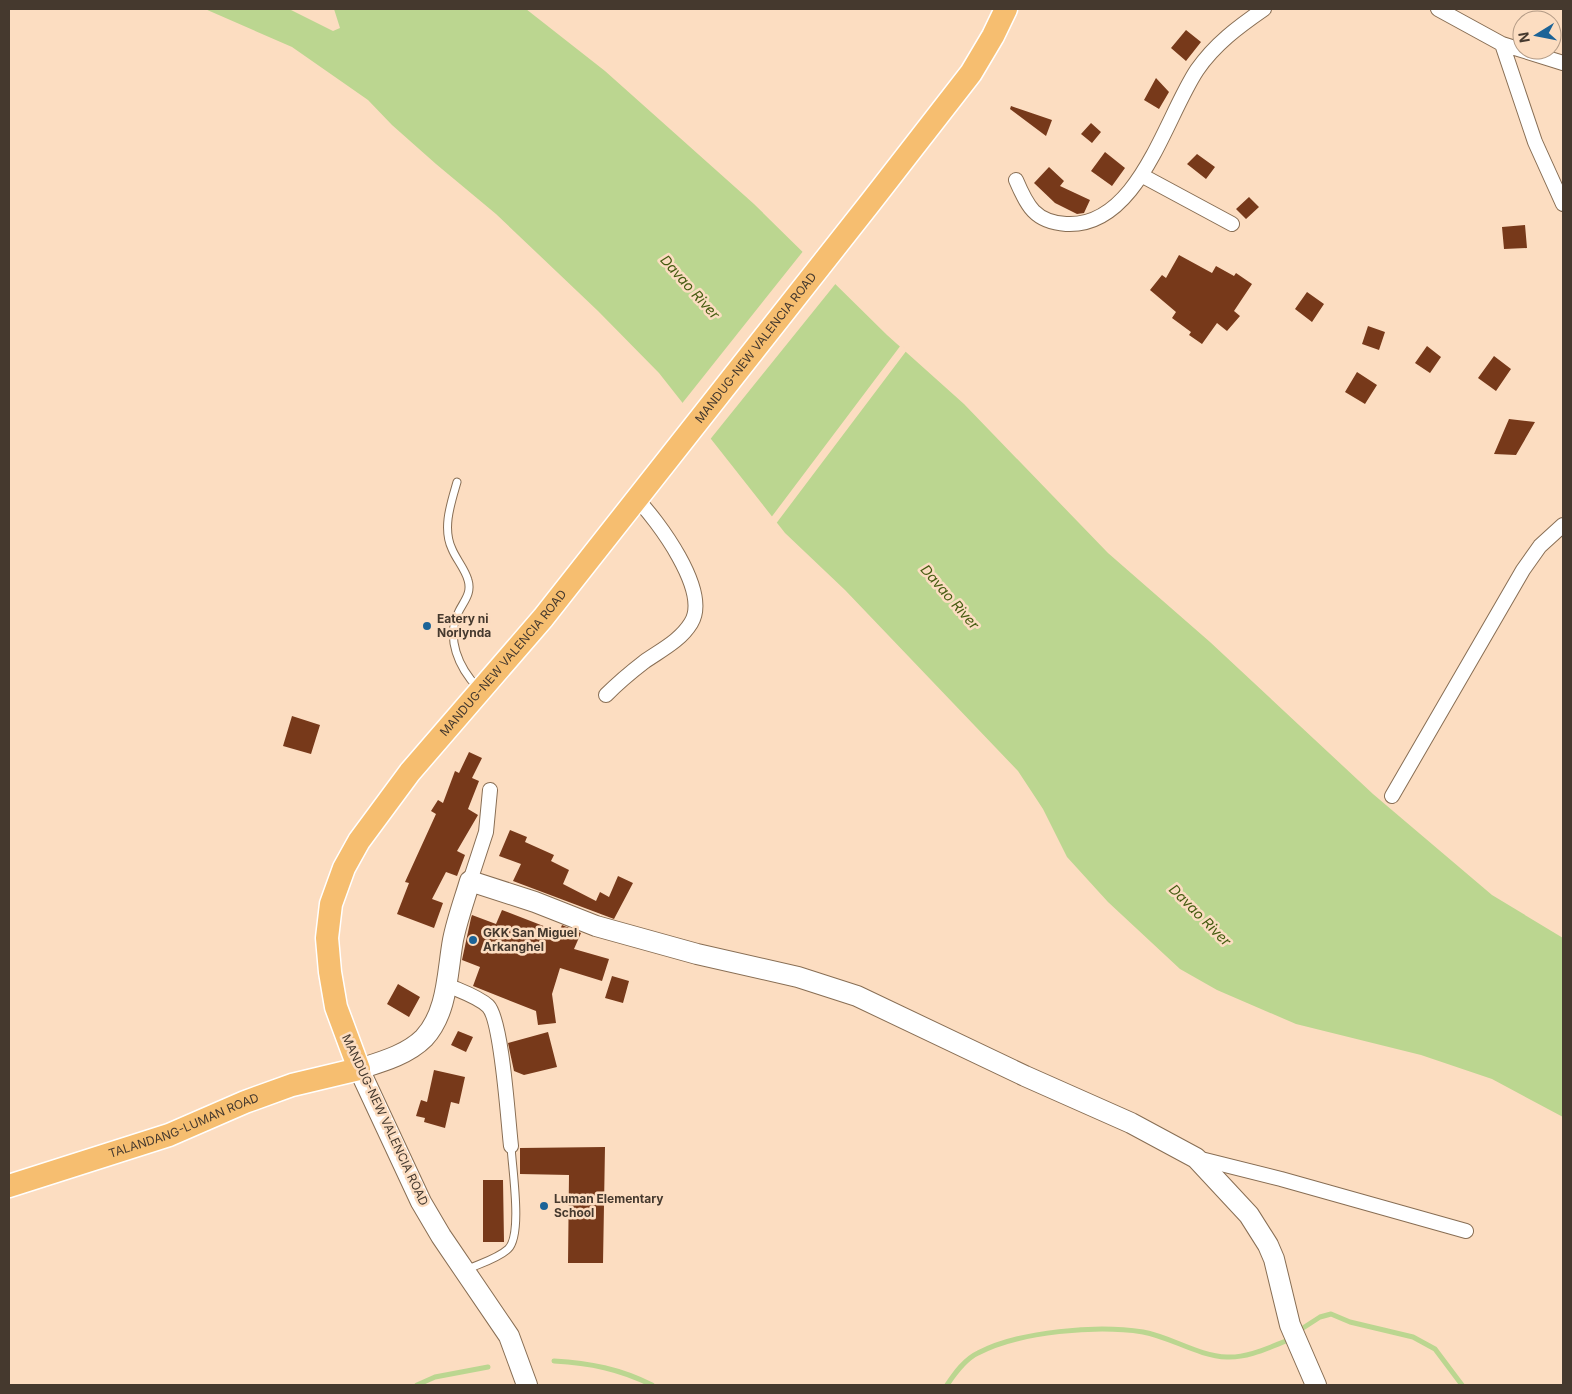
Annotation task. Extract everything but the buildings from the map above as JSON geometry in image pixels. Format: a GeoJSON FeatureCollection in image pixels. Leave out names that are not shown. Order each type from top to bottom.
{"type":"FeatureCollection","features":[{"type":"Feature","properties":{"kind":"main road","name":"MANDUG-NEW VALENCIA ROAD"},"geometry":{"type":"LineString","coordinates":[[359,1070],[336,1007],[330,972],[328,938],[331,904],[344,868],[359,841],[410,772],[543,618],[971,73],[994,36],[1006,9]]}},
{"type":"Feature","properties":{"kind":"main road","name":"TALANDANG-LUMAN ROAD"},"geometry":{"type":"LineString","coordinates":[[9,1186],[169,1135],[245,1102],[292,1085],[359,1070]]}},
{"type":"Feature","properties":{"kind":"street"},"geometry":{"type":"LineString","coordinates":[[1016,180],[1028,206],[1037,215],[1059,223],[1072,224],[1101,217],[1115,207],[1141,175],[1196,72],[1213,48],[1264,9]]}},
{"type":"Feature","properties":{"kind":"street"},"geometry":{"type":"LineString","coordinates":[[1438,9],[1502,44],[1563,63]]}},
{"type":"Feature","properties":{"kind":"street"},"geometry":{"type":"LineString","coordinates":[[1502,44],[1535,142],[1563,204]]}},
{"type":"Feature","properties":{"kind":"street"},"geometry":{"type":"LineString","coordinates":[[1141,175],[1232,224]]}},
{"type":"Feature","properties":{"kind":"street"},"geometry":{"type":"LineString","coordinates":[[606,695],[624,677],[670,645],[692,621],[695,606],[683,564],[664,531],[636,498]]}},
{"type":"Feature","properties":{"kind":"street"},"geometry":{"type":"LineString","coordinates":[[1392,796],[1514,586],[1540,546],[1563,525]]}},
{"type":"Feature","properties":{"kind":"street"},"geometry":{"type":"LineString","coordinates":[[359,1070],[387,1060],[409,1049],[424,1038],[437,1019],[447,985],[453,938],[486,832],[490,790]]}},
{"type":"Feature","properties":{"kind":"street"},"geometry":{"type":"LineString","coordinates":[[470,882],[535,902],[596,926],[697,954],[798,977],[857,996],[1025,1076],[1131,1123],[1196,1158],[1280,1179],[1466,1231]]}},
{"type":"Feature","properties":{"kind":"street"},"geometry":{"type":"LineString","coordinates":[[447,985],[478,1000],[488,1007],[493,1014],[511,1146]]}},
{"type":"Feature","properties":{"kind":"street","name":"MANDUG-NEW VALENCIA ROAD"},"geometry":{"type":"LineString","coordinates":[[359,1070],[421,1202],[464,1271],[509,1336],[527,1385]]}},
{"type":"Feature","properties":{"kind":"street"},"geometry":{"type":"LineString","coordinates":[[1196,1158],[1249,1215],[1268,1245],[1274,1259],[1290,1325],[1316,1385]]}},
{"type":"Feature","properties":{"kind":"lane"},"geometry":{"type":"LineString","coordinates":[[457,482],[449,509],[448,527],[450,547],[468,580],[468,596],[453,626],[454,642],[460,662],[468,678],[480,691]]}},
{"type":"Feature","properties":{"kind":"lane"},"geometry":{"type":"LineString","coordinates":[[464,1271],[500,1254],[508,1249],[514,1240],[515,1223],[511,1146]]}},
{"type":"Feature","properties":{"kind":"water","name":"Davao River"},"geometry":{"type":"Polygon","coordinates":[[[205,9],[289,9],[333,31],[340,28],[334,9],[526,9],[605,71],[754,204],[887,335],[964,404],[1108,553],[1210,642],[1373,794],[1492,895],[1563,938],[1563,1117],[1492,1079],[1421,1055],[1296,1024],[1217,990],[1180,969],[1108,902],[1067,857],[1043,809],[1018,771],[845,590],[785,533],[659,373],[598,311],[496,214],[392,125],[368,100],[292,47],[205,9]]]}},
{"type":"Feature","properties":{"kind":"pier"},"geometry":{"type":"Polygon","coordinates":[[[804,250],[837,282],[708,442],[680,406],[804,250]]]}},
{"type":"Feature","properties":{"kind":"pier"},"geometry":{"type":"Polygon","coordinates":[[[901,345],[907,350],[775,525],[770,519],[901,345]]]}},
{"type":"Feature","properties":{"kind":"waterway"},"geometry":{"type":"LineString","coordinates":[[1303,1328],[1320,1317],[1331,1314],[1350,1322],[1413,1337],[1435,1349],[1462,1385]]}},
{"type":"Feature","properties":{"kind":"waterway"},"geometry":{"type":"LineString","coordinates":[[947,1385],[957,1371],[978,1353],[1015,1339],[1059,1332],[1104,1329],[1143,1332],[1195,1350],[1227,1357],[1250,1354],[1286,1341]]}},
{"type":"Feature","properties":{"kind":"waterway"},"geometry":{"type":"LineString","coordinates":[[554,1361],[580,1363],[604,1368],[640,1379],[652,1385]]}},
{"type":"Feature","properties":{"kind":"waterway"},"geometry":{"type":"LineString","coordinates":[[417,1385],[435,1377],[488,1367]]}},
{"type":"Feature","properties":{"kind":"place","name":"Eatery ni Norlynda"},"geometry":{"type":"Point","coordinates":[427,626]}},
{"type":"Feature","properties":{"kind":"place","name":"GKK San Miguel Arkanghel"},"geometry":{"type":"Point","coordinates":[473,940]}},
{"type":"Feature","properties":{"kind":"place","name":"Luman Elementary School"},"geometry":{"type":"Point","coordinates":[544,1206]}}]}
